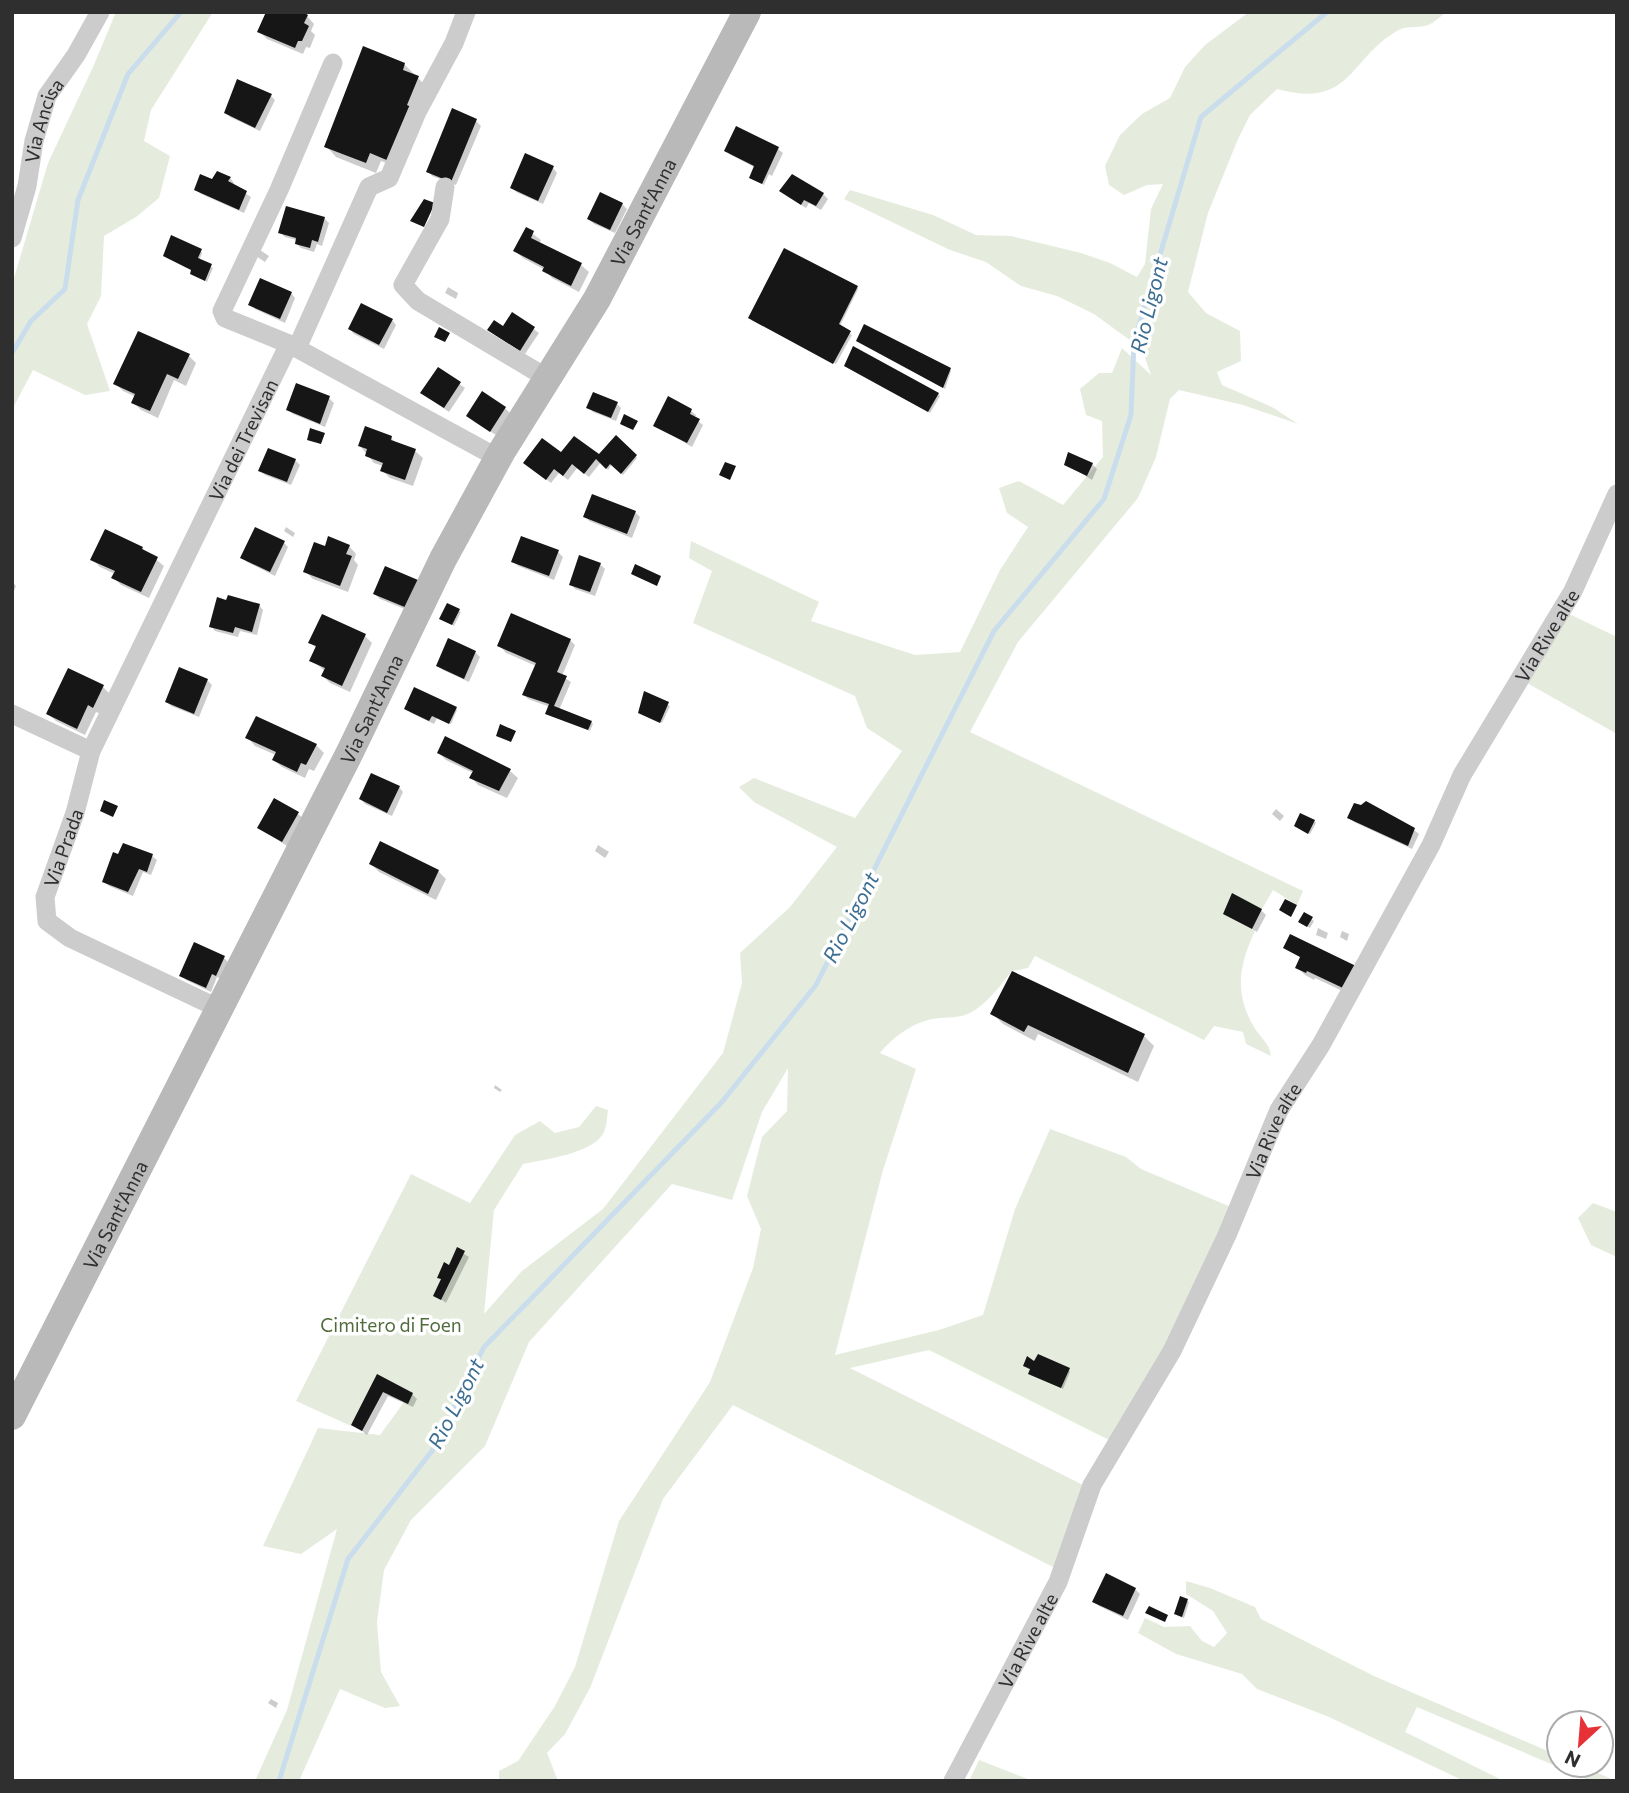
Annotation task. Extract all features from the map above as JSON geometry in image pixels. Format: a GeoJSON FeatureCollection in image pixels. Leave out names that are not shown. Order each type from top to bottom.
{"type":"FeatureCollection","features":[{"type":"Feature","properties":{"kind":"main road","name":"Via Sant'Anna"},"geometry":{"type":"LineString","coordinates":[[12,1416],[350,752],[443,559],[498,458],[597,299],[747,12]]}},
{"type":"Feature","properties":{"kind":"street","name":"Via Ancisa"},"geometry":{"type":"LineString","coordinates":[[12,238],[27,186],[34,141],[47,96],[76,55],[100,12]]}},
{"type":"Feature","properties":{"kind":"street","name":"Via dei Trevisan"},"geometry":{"type":"LineString","coordinates":[[91,751],[293,346],[369,187],[389,178],[417,112],[454,43],[466,12]]}},
{"type":"Feature","properties":{"kind":"street"},"geometry":{"type":"LineString","coordinates":[[333,63],[279,190],[222,311],[225,318],[293,346],[498,458]]}},
{"type":"Feature","properties":{"kind":"street"},"geometry":{"type":"LineString","coordinates":[[445,187],[440,219],[403,285],[418,301],[547,378]]}},
{"type":"Feature","properties":{"kind":"street","name":"Via Rive alte"},"geometry":{"type":"LineString","coordinates":[[953,1781],[1058,1582],[1092,1485],[1172,1351],[1227,1235],[1279,1110],[1321,1045],[1432,845],[1462,775],[1573,592],[1617,494]]}},
{"type":"Feature","properties":{"kind":"street"},"geometry":{"type":"LineString","coordinates":[[12,714],[91,751]]}},
{"type":"Feature","properties":{"kind":"street","name":"Via Prada"},"geometry":{"type":"LineString","coordinates":[[91,751],[75,813],[45,897],[47,920],[69,938],[220,1009]]}},
{"type":"Feature","properties":{"kind":"green space"},"geometry":{"type":"Polygon","coordinates":[[[116,12],[213,12],[151,110],[144,141],[170,156],[159,198],[136,217],[104,236],[101,296],[87,324],[110,391],[85,395],[33,370],[12,410],[14,278],[48,163],[116,12]]]}},
{"type":"Feature","properties":{"kind":"green space","name":"Cimitero di Foen"},"geometry":{"type":"Polygon","coordinates":[[[1249,12],[1446,12],[1430,24],[1401,29],[1384,40],[1336,86],[1322,92],[1302,94],[1277,89],[1250,115],[1208,213],[1188,292],[1206,313],[1240,331],[1241,361],[1217,372],[1222,385],[1272,407],[1298,424],[1243,405],[1179,390],[1170,399],[1156,457],[1138,498],[1018,642],[970,732],[1303,891],[1297,905],[1273,890],[1262,909],[1232,894],[1224,914],[1255,931],[1242,967],[1241,991],[1248,1015],[1267,1044],[1271,1056],[1246,1044],[1243,1032],[1214,1026],[1204,1040],[1035,956],[1028,968],[1012,971],[988,1000],[970,1013],[928,1020],[901,1033],[880,1053],[916,1069],[883,1170],[835,1355],[939,1330],[983,1315],[1015,1209],[1050,1129],[1126,1157],[1141,1169],[1238,1210],[1117,1444],[929,1350],[850,1368],[1091,1489],[1061,1571],[733,1405],[663,1499],[590,1688],[565,1734],[547,1753],[558,1781],[499,1781],[499,1771],[518,1761],[555,1706],[575,1667],[619,1521],[710,1382],[753,1268],[761,1229],[747,1196],[762,1137],[787,1111],[788,1068],[762,1112],[732,1200],[672,1184],[529,1342],[485,1446],[411,1520],[384,1570],[377,1622],[381,1672],[400,1706],[385,1708],[340,1689],[299,1781],[255,1781],[287,1710],[337,1529],[301,1554],[263,1546],[318,1428],[380,1435],[404,1402],[383,1392],[362,1431],[296,1401],[411,1174],[470,1203],[515,1135],[540,1121],[555,1133],[579,1127],[596,1106],[608,1110],[605,1130],[599,1139],[568,1154],[523,1164],[494,1210],[484,1314],[522,1271],[603,1209],[723,1053],[742,983],[740,953],[790,907],[837,847],[754,802],[739,787],[754,778],[855,818],[902,751],[867,728],[855,696],[693,623],[712,571],[689,558],[691,541],[819,602],[811,621],[915,655],[960,652],[1000,570],[1028,527],[1007,513],[999,488],[1019,481],[1063,505],[1103,457],[1102,421],[1086,415],[1080,389],[1099,373],[1112,373],[1122,348],[1151,375],[1142,349],[1094,314],[1057,296],[1021,286],[986,262],[950,250],[844,199],[850,190],[933,215],[976,235],[1011,236],[1081,253],[1110,263],[1137,277],[1145,264],[1151,209],[1163,184],[1147,185],[1124,195],[1109,185],[1105,166],[1120,135],[1142,114],[1170,98],[1185,67],[1205,45],[1249,12]]]}},
{"type":"Feature","properties":{"kind":"green space"},"geometry":{"type":"Polygon","coordinates":[[[1561,610],[1617,637],[1617,734],[1520,679],[1561,610]]]}},
{"type":"Feature","properties":{"kind":"green space"},"geometry":{"type":"Polygon","coordinates":[[[1593,1203],[1617,1212],[1617,1257],[1591,1245],[1578,1218],[1593,1203]]]}},
{"type":"Feature","properties":{"kind":"green space"},"geometry":{"type":"Polygon","coordinates":[[[1186,1581],[1255,1607],[1261,1619],[1374,1676],[1545,1750],[1545,1761],[1417,1707],[1405,1732],[1504,1781],[1464,1781],[1329,1717],[1257,1689],[1242,1674],[1176,1654],[1138,1633],[1145,1618],[1164,1627],[1190,1626],[1202,1641],[1214,1647],[1227,1633],[1213,1611],[1186,1594],[1186,1581]]]}},
{"type":"Feature","properties":{"kind":"green space"},"geometry":{"type":"Polygon","coordinates":[[[979,1760],[1033,1781],[969,1781],[979,1760]]]}},
{"type":"Feature","properties":{"kind":"green space"},"geometry":{"type":"Polygon","coordinates":[[[1586,1779],[1616,1781],[1591,1781],[1586,1779]]]}},
{"type":"Feature","properties":{"kind":"building"},"geometry":{"type":"Polygon","coordinates":[[[266,12],[303,12],[308,15],[304,23],[309,26],[302,41],[298,41],[295,48],[257,32],[266,12]]]}},
{"type":"Feature","properties":{"kind":"building"},"geometry":{"type":"Polygon","coordinates":[[[363,46],[405,63],[403,70],[419,76],[407,105],[411,107],[389,161],[370,153],[366,163],[324,147],[363,46]]]}},
{"type":"Feature","properties":{"kind":"building"},"geometry":{"type":"Polygon","coordinates":[[[237,79],[272,94],[255,128],[224,113],[237,79]]]}},
{"type":"Feature","properties":{"kind":"building"},"geometry":{"type":"Polygon","coordinates":[[[452,108],[477,119],[451,182],[426,172],[452,108]]]}},
{"type":"Feature","properties":{"kind":"building"},"geometry":{"type":"Polygon","coordinates":[[[736,126],[779,147],[762,184],[749,178],[754,166],[724,151],[736,126]]]}},
{"type":"Feature","properties":{"kind":"building"},"geometry":{"type":"Polygon","coordinates":[[[525,153],[554,166],[538,201],[510,188],[525,153]]]}},
{"type":"Feature","properties":{"kind":"building"},"geometry":{"type":"Polygon","coordinates":[[[217,171],[231,177],[228,181],[247,191],[239,210],[194,190],[200,174],[212,179],[217,171]]]}},
{"type":"Feature","properties":{"kind":"building"},"geometry":{"type":"Polygon","coordinates":[[[792,174],[824,193],[816,206],[804,200],[801,205],[779,191],[792,174]]]}},
{"type":"Feature","properties":{"kind":"building"},"geometry":{"type":"Polygon","coordinates":[[[600,192],[623,203],[610,230],[587,219],[600,192]]]}},
{"type":"Feature","properties":{"kind":"building"},"geometry":{"type":"Polygon","coordinates":[[[424,199],[435,203],[424,227],[410,221],[424,199]]]}},
{"type":"Feature","properties":{"kind":"building"},"geometry":{"type":"Polygon","coordinates":[[[286,206],[325,217],[318,242],[312,240],[310,248],[295,244],[296,238],[278,233],[286,206]]]}},
{"type":"Feature","properties":{"kind":"building"},"geometry":{"type":"Polygon","coordinates":[[[526,227],[534,231],[531,238],[582,263],[571,286],[542,271],[544,267],[513,251],[526,227]]]}},
{"type":"Feature","properties":{"kind":"building"},"geometry":{"type":"Polygon","coordinates":[[[171,235],[202,249],[198,258],[212,264],[205,281],[190,274],[191,270],[163,256],[171,235]]]}},
{"type":"Feature","properties":{"kind":"building"},"geometry":{"type":"Polygon","coordinates":[[[784,248],[858,286],[839,324],[851,331],[833,364],[748,318],[784,248]]]}},
{"type":"Feature","properties":{"kind":"building"},"geometry":{"type":"Polygon","coordinates":[[[260,278],[292,292],[280,319],[248,305],[260,278]]]}},
{"type":"Feature","properties":{"kind":"building"},"geometry":{"type":"Polygon","coordinates":[[[361,303],[393,319],[379,345],[348,329],[361,303]]]}},
{"type":"Feature","properties":{"kind":"building"},"geometry":{"type":"Polygon","coordinates":[[[512,312],[535,327],[520,351],[487,330],[494,320],[503,326],[512,312]]]}},
{"type":"Feature","properties":{"kind":"building"},"geometry":{"type":"Polygon","coordinates":[[[864,324],[951,368],[943,388],[856,341],[864,324]]]}},
{"type":"Feature","properties":{"kind":"building"},"geometry":{"type":"Polygon","coordinates":[[[439,327],[450,333],[445,342],[434,337],[439,327]]]}},
{"type":"Feature","properties":{"kind":"building"},"geometry":{"type":"Polygon","coordinates":[[[138,331],[190,354],[178,379],[167,374],[150,411],[131,403],[135,394],[113,384],[138,331]]]}},
{"type":"Feature","properties":{"kind":"building"},"geometry":{"type":"Polygon","coordinates":[[[853,346],[939,393],[928,412],[844,366],[853,346]]]}},
{"type":"Feature","properties":{"kind":"building"},"geometry":{"type":"Polygon","coordinates":[[[438,367],[461,382],[444,408],[420,393],[438,367]]]}},
{"type":"Feature","properties":{"kind":"building"},"geometry":{"type":"Polygon","coordinates":[[[296,383],[330,396],[320,424],[286,410],[296,383]]]}},
{"type":"Feature","properties":{"kind":"building"},"geometry":{"type":"Polygon","coordinates":[[[482,391],[506,407],[490,432],[466,416],[482,391]]]}},
{"type":"Feature","properties":{"kind":"building"},"geometry":{"type":"Polygon","coordinates":[[[593,392],[618,402],[611,418],[586,408],[593,392]]]}},
{"type":"Feature","properties":{"kind":"building"},"geometry":{"type":"Polygon","coordinates":[[[668,396],[692,409],[690,414],[700,419],[687,443],[653,426],[668,396]]]}},
{"type":"Feature","properties":{"kind":"building"},"geometry":{"type":"Polygon","coordinates":[[[624,414],[638,421],[633,430],[620,424],[624,414]]]}},
{"type":"Feature","properties":{"kind":"building"},"geometry":{"type":"Polygon","coordinates":[[[365,426],[416,449],[405,480],[380,471],[383,463],[365,456],[367,449],[358,446],[365,426]]]}},
{"type":"Feature","properties":{"kind":"building"},"geometry":{"type":"Polygon","coordinates":[[[310,428],[325,433],[321,444],[307,440],[310,428]]]}},
{"type":"Feature","properties":{"kind":"building"},"geometry":{"type":"Polygon","coordinates":[[[616,435],[637,455],[621,474],[610,464],[606,469],[596,459],[584,474],[572,464],[563,476],[554,469],[546,480],[523,463],[542,438],[561,452],[574,436],[599,454],[616,435]]]}},
{"type":"Feature","properties":{"kind":"building"},"geometry":{"type":"Polygon","coordinates":[[[268,448],[296,459],[287,482],[258,471],[268,448]]]}},
{"type":"Feature","properties":{"kind":"building"},"geometry":{"type":"Polygon","coordinates":[[[1068,452],[1093,463],[1087,476],[1064,465],[1068,452]]]}},
{"type":"Feature","properties":{"kind":"building"},"geometry":{"type":"Polygon","coordinates":[[[725,462],[736,466],[730,480],[719,475],[725,462]]]}},
{"type":"Feature","properties":{"kind":"building"},"geometry":{"type":"Polygon","coordinates":[[[592,494],[636,511],[627,534],[583,517],[592,494]]]}},
{"type":"Feature","properties":{"kind":"building"},"geometry":{"type":"Polygon","coordinates":[[[255,527],[285,541],[270,572],[240,558],[255,527]]]}},
{"type":"Feature","properties":{"kind":"building"},"geometry":{"type":"Polygon","coordinates":[[[105,529],[158,557],[141,592],[111,578],[115,571],[90,560],[105,529]]]}},
{"type":"Feature","properties":{"kind":"building"},"geometry":{"type":"Polygon","coordinates":[[[328,536],[350,545],[346,554],[352,556],[340,586],[303,572],[314,542],[325,546],[328,536]]]}},
{"type":"Feature","properties":{"kind":"building"},"geometry":{"type":"Polygon","coordinates":[[[521,536],[559,550],[549,576],[511,562],[521,536]]]}},
{"type":"Feature","properties":{"kind":"building"},"geometry":{"type":"Polygon","coordinates":[[[579,555],[601,563],[590,592],[569,585],[579,555]]]}},
{"type":"Feature","properties":{"kind":"building"},"geometry":{"type":"Polygon","coordinates":[[[635,564],[661,576],[657,586],[631,574],[635,564]]]}},
{"type":"Feature","properties":{"kind":"building"},"geometry":{"type":"Polygon","coordinates":[[[385,566],[418,580],[407,608],[373,594],[385,566]]]}},
{"type":"Feature","properties":{"kind":"building"},"geometry":{"type":"Polygon","coordinates":[[[228,595],[260,604],[252,632],[235,627],[233,633],[209,627],[217,597],[226,600],[228,595]]]}},
{"type":"Feature","properties":{"kind":"building"},"geometry":{"type":"Polygon","coordinates":[[[447,603],[460,609],[452,625],[439,619],[447,603]]]}},
{"type":"Feature","properties":{"kind":"building"},"geometry":{"type":"Polygon","coordinates":[[[511,613],[571,639],[557,672],[567,676],[554,706],[592,721],[588,730],[545,714],[549,704],[522,695],[536,663],[497,646],[511,613]]]}},
{"type":"Feature","properties":{"kind":"building"},"geometry":{"type":"Polygon","coordinates":[[[322,614],[366,634],[342,686],[321,676],[325,668],[309,661],[316,646],[308,643],[322,614]]]}},
{"type":"Feature","properties":{"kind":"building"},"geometry":{"type":"Polygon","coordinates":[[[448,638],[476,651],[464,679],[436,666],[448,638]]]}},
{"type":"Feature","properties":{"kind":"building"},"geometry":{"type":"Polygon","coordinates":[[[179,667],[208,679],[194,714],[165,702],[179,667]]]}},
{"type":"Feature","properties":{"kind":"building"},"geometry":{"type":"Polygon","coordinates":[[[68,668],[104,685],[93,708],[88,705],[77,729],[46,714],[68,668]]]}},
{"type":"Feature","properties":{"kind":"building"},"geometry":{"type":"Polygon","coordinates":[[[414,687],[457,707],[449,724],[432,716],[429,721],[404,709],[414,687]]]}},
{"type":"Feature","properties":{"kind":"building"},"geometry":{"type":"Polygon","coordinates":[[[644,691],[669,702],[660,723],[638,713],[644,691]]]}},
{"type":"Feature","properties":{"kind":"building"},"geometry":{"type":"Polygon","coordinates":[[[256,716],[317,744],[306,765],[301,763],[297,772],[272,760],[276,752],[245,738],[256,716]]]}},
{"type":"Feature","properties":{"kind":"building"},"geometry":{"type":"Polygon","coordinates":[[[500,724],[516,731],[511,742],[496,736],[500,724]]]}},
{"type":"Feature","properties":{"kind":"building"},"geometry":{"type":"Polygon","coordinates":[[[445,736],[511,769],[499,791],[469,778],[473,771],[437,753],[445,736]]]}},
{"type":"Feature","properties":{"kind":"building"},"geometry":{"type":"Polygon","coordinates":[[[371,773],[400,786],[387,813],[359,799],[371,773]]]}},
{"type":"Feature","properties":{"kind":"building"},"geometry":{"type":"Polygon","coordinates":[[[274,798],[299,812],[282,842],[257,828],[274,798]]]}},
{"type":"Feature","properties":{"kind":"building"},"geometry":{"type":"Polygon","coordinates":[[[104,800],[118,806],[113,817],[100,811],[104,800]]]}},
{"type":"Feature","properties":{"kind":"building"},"geometry":{"type":"Polygon","coordinates":[[[1366,801],[1415,828],[1408,846],[1347,818],[1354,803],[1361,805],[1366,801]]]}},
{"type":"Feature","properties":{"kind":"building"},"geometry":{"type":"Polygon","coordinates":[[[1300,813],[1315,820],[1308,834],[1294,826],[1300,813]]]}},
{"type":"Feature","properties":{"kind":"building"},"geometry":{"type":"Polygon","coordinates":[[[380,841],[439,870],[428,894],[369,864],[380,841]]]}},
{"type":"Feature","properties":{"kind":"building"},"geometry":{"type":"Polygon","coordinates":[[[123,843],[153,854],[147,872],[139,869],[128,892],[102,882],[113,852],[118,854],[123,843]]]}},
{"type":"Feature","properties":{"kind":"building"},"geometry":{"type":"Polygon","coordinates":[[[1232,893],[1262,909],[1252,929],[1223,914],[1232,893]]]}},
{"type":"Feature","properties":{"kind":"building"},"geometry":{"type":"Polygon","coordinates":[[[1285,899],[1297,905],[1291,917],[1279,910],[1285,899]]]}},
{"type":"Feature","properties":{"kind":"building"},"geometry":{"type":"Polygon","coordinates":[[[1304,912],[1313,917],[1307,927],[1298,922],[1304,912]]]}},
{"type":"Feature","properties":{"kind":"building"},"geometry":{"type":"Polygon","coordinates":[[[1290,934],[1356,966],[1345,989],[1295,968],[1300,957],[1283,948],[1290,934]]]}},
{"type":"Feature","properties":{"kind":"building"},"geometry":{"type":"Polygon","coordinates":[[[194,942],[225,956],[216,976],[212,974],[206,988],[179,976],[194,942]]]}},
{"type":"Feature","properties":{"kind":"building"},"geometry":{"type":"Polygon","coordinates":[[[1012,971],[1145,1034],[1128,1073],[1028,1025],[1024,1032],[990,1014],[1012,971]]]}},
{"type":"Feature","properties":{"kind":"building"},"geometry":{"type":"Polygon","coordinates":[[[457,1247],[465,1251],[441,1300],[433,1296],[441,1279],[437,1278],[444,1262],[449,1265],[457,1247]]]}},
{"type":"Feature","properties":{"kind":"building"},"geometry":{"type":"Polygon","coordinates":[[[1038,1354],[1070,1368],[1061,1388],[1028,1374],[1030,1369],[1023,1366],[1027,1356],[1034,1361],[1038,1354]]]}},
{"type":"Feature","properties":{"kind":"building"},"geometry":{"type":"Polygon","coordinates":[[[377,1374],[413,1393],[408,1404],[383,1392],[362,1431],[351,1425],[377,1374]]]}},
{"type":"Feature","properties":{"kind":"building"},"geometry":{"type":"Polygon","coordinates":[[[1106,1573],[1136,1588],[1123,1616],[1092,1602],[1106,1573]]]}},
{"type":"Feature","properties":{"kind":"building"},"geometry":{"type":"Polygon","coordinates":[[[1180,1596],[1188,1599],[1182,1617],[1174,1614],[1180,1596]]]}},
{"type":"Feature","properties":{"kind":"building"},"geometry":{"type":"Polygon","coordinates":[[[1149,1606],[1168,1615],[1165,1622],[1145,1613],[1149,1606]]]}},
{"type":"Feature","properties":{"kind":"waterway"},"geometry":{"type":"LineString","coordinates":[[12,353],[31,321],[65,289],[78,200],[128,74],[181,12]]}},
{"type":"Feature","properties":{"kind":"waterway","name":"Rio Ligont"},"geometry":{"type":"LineString","coordinates":[[279,1781],[348,1559],[435,1447],[484,1347],[721,1103],[816,985],[994,631],[1104,499],[1131,415],[1134,342],[1201,117],[1327,12]]}}]}
